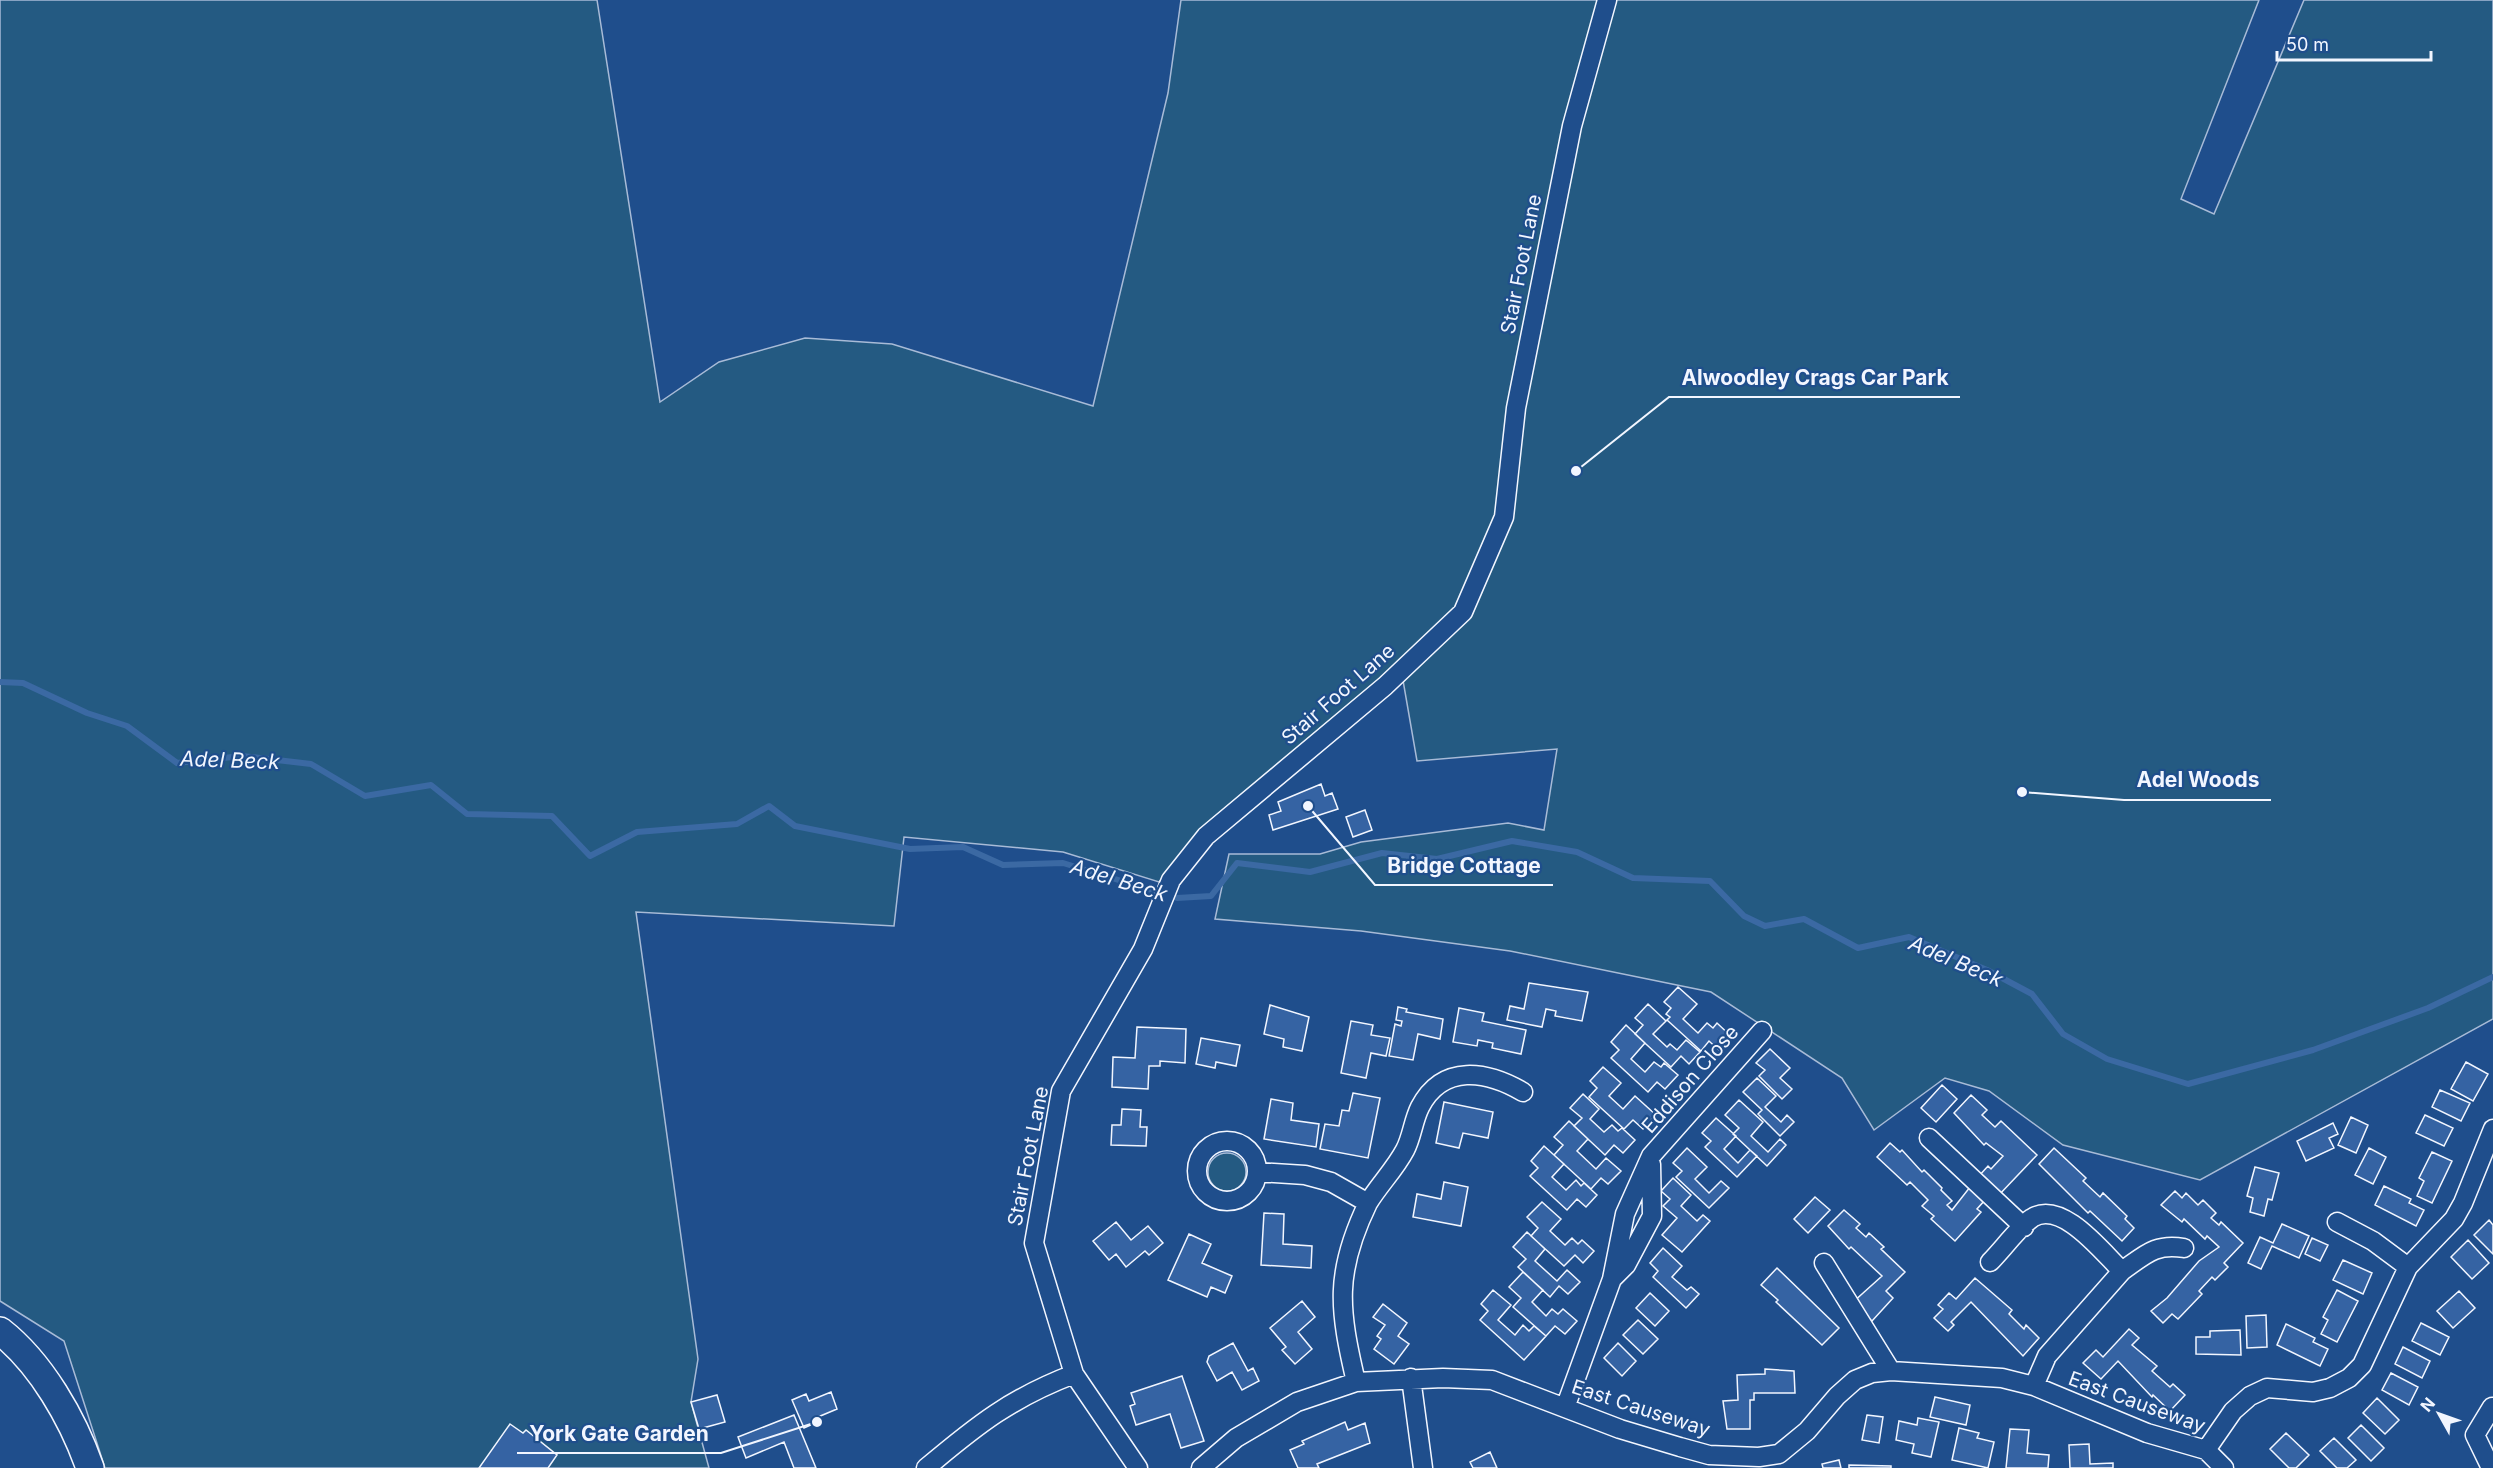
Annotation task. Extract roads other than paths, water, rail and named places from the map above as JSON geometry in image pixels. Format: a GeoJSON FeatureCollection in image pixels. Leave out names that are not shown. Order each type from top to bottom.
{"type":"FeatureCollection","features":[{"type":"Feature","properties":{"kind":"street","name":"Stair Foot Lane"},"geometry":{"type":"LineString","coordinates":[[1138,1468],[1074,1374],[1034,1243],[1061,1091],[1143,949],[1160,912],[1171,880],[1206,836],[1385,686],[1463,612],[1504,517],[1515,408],[1572,126],[1607,0]]}},
{"type":"Feature","properties":{"kind":"street","name":"Eddison Close"},"geometry":{"type":"LineString","coordinates":[[1565,1408],[1612,1279],[1624,1214],[1651,1156],[1762,1031]]}},
{"type":"Feature","properties":{"kind":"street"},"geometry":{"type":"LineString","coordinates":[[1356,1382],[1341,1309],[1343,1278],[1355,1232],[1368,1203],[1404,1153],[1421,1106],[1440,1084],[1462,1074],[1504,1080],[1523,1092]]}},
{"type":"Feature","properties":{"kind":"street"},"geometry":{"type":"LineString","coordinates":[[2206,1450],[2233,1411],[2250,1396],[2267,1389],[2313,1392],[2330,1388],[2349,1378],[2362,1365],[2408,1267],[2454,1219],[2481,1164],[2493,1129]]}},
{"type":"Feature","properties":{"kind":"street"},"geometry":{"type":"LineString","coordinates":[[1929,1138],[2024,1227]]}},
{"type":"Feature","properties":{"kind":"street","name":"Eddison Close"},"geometry":{"type":"LineString","coordinates":[[1612,1279],[1626,1265],[1652,1216],[1651,1156]]}},
{"type":"Feature","properties":{"kind":"street"},"geometry":{"type":"LineString","coordinates":[[1257,1172],[1305,1175],[1331,1182],[1368,1203]]}},
{"type":"Feature","properties":{"kind":"street"},"geometry":{"type":"LineString","coordinates":[[1990,1262],[2033,1218],[2050,1213],[2066,1218],[2122,1271]]}},
{"type":"Feature","properties":{"kind":"street"},"geometry":{"type":"LineString","coordinates":[[2337,1222],[2380,1246],[2408,1267]]}},
{"type":"Feature","properties":{"kind":"street"},"geometry":{"type":"LineString","coordinates":[[2034,1386],[2047,1356],[2122,1271],[2149,1251],[2166,1245],[2184,1248]]}},
{"type":"Feature","properties":{"kind":"street"},"geometry":{"type":"LineString","coordinates":[[1824,1263],[1891,1371]]}},
{"type":"Feature","properties":{"kind":"street"},"geometry":{"type":"LineString","coordinates":[[0,1331],[16,1344],[49,1388],[84,1450],[90,1468]]}},
{"type":"Feature","properties":{"kind":"street","name":"East Causeway"},"geometry":{"type":"LineString","coordinates":[[1201,1468],[1236,1438],[1297,1402],[1356,1382],[1411,1378],[1492,1380],[1565,1408],[1680,1447],[1709,1455],[1759,1457],[1779,1454],[1807,1431],[1837,1396],[1855,1380],[1872,1373],[1891,1371],[2002,1378],[2034,1386],[2147,1433],[2206,1450],[2224,1468]]}},
{"type":"Feature","properties":{"kind":"street"},"geometry":{"type":"LineString","coordinates":[[926,1468],[1016,1399],[1074,1374]]}},
{"type":"Feature","properties":{"kind":"street"},"geometry":{"type":"LineString","coordinates":[[1411,1378],[1423,1468]]}},
{"type":"Feature","properties":{"kind":"street"},"geometry":{"type":"LineString","coordinates":[[2491,1468],[2475,1435],[2492,1407]]}},
{"type":"Feature","properties":{"kind":"waterway","name":"Adel Beck"},"geometry":{"type":"LineString","coordinates":[[0,682],[23,683],[87,713],[127,726],[177,763],[242,756],[311,764],[365,796],[431,785],[467,814],[552,816],[590,856],[637,832],[737,824],[769,806],[795,826],[910,849],[963,847],[1003,865],[1063,863],[1177,898],[1211,896],[1237,863],[1310,872],[1382,853],[1437,859],[1512,841],[1577,852],[1633,878],[1710,881],[1744,916],[1765,926],[1804,919],[1858,948],[1909,937],[1987,970],[2032,994],[2063,1034],[2107,1059],[2188,1084],[2313,1050],[2428,1008],[2493,977]]}},
{"type":"Feature","properties":{"kind":"place","name":"Alwoodley Crags Car Park"},"geometry":{"type":"Point","coordinates":[1576,471]}},
{"type":"Feature","properties":{"kind":"place","name":"Adel Woods"},"geometry":{"type":"Point","coordinates":[2022,792]}},
{"type":"Feature","properties":{"kind":"place","name":"Bridge Cottage"},"geometry":{"type":"Point","coordinates":[1308,806]}},
{"type":"Feature","properties":{"kind":"place","name":"York Gate Garden"},"geometry":{"type":"Point","coordinates":[817,1422]}}]}
